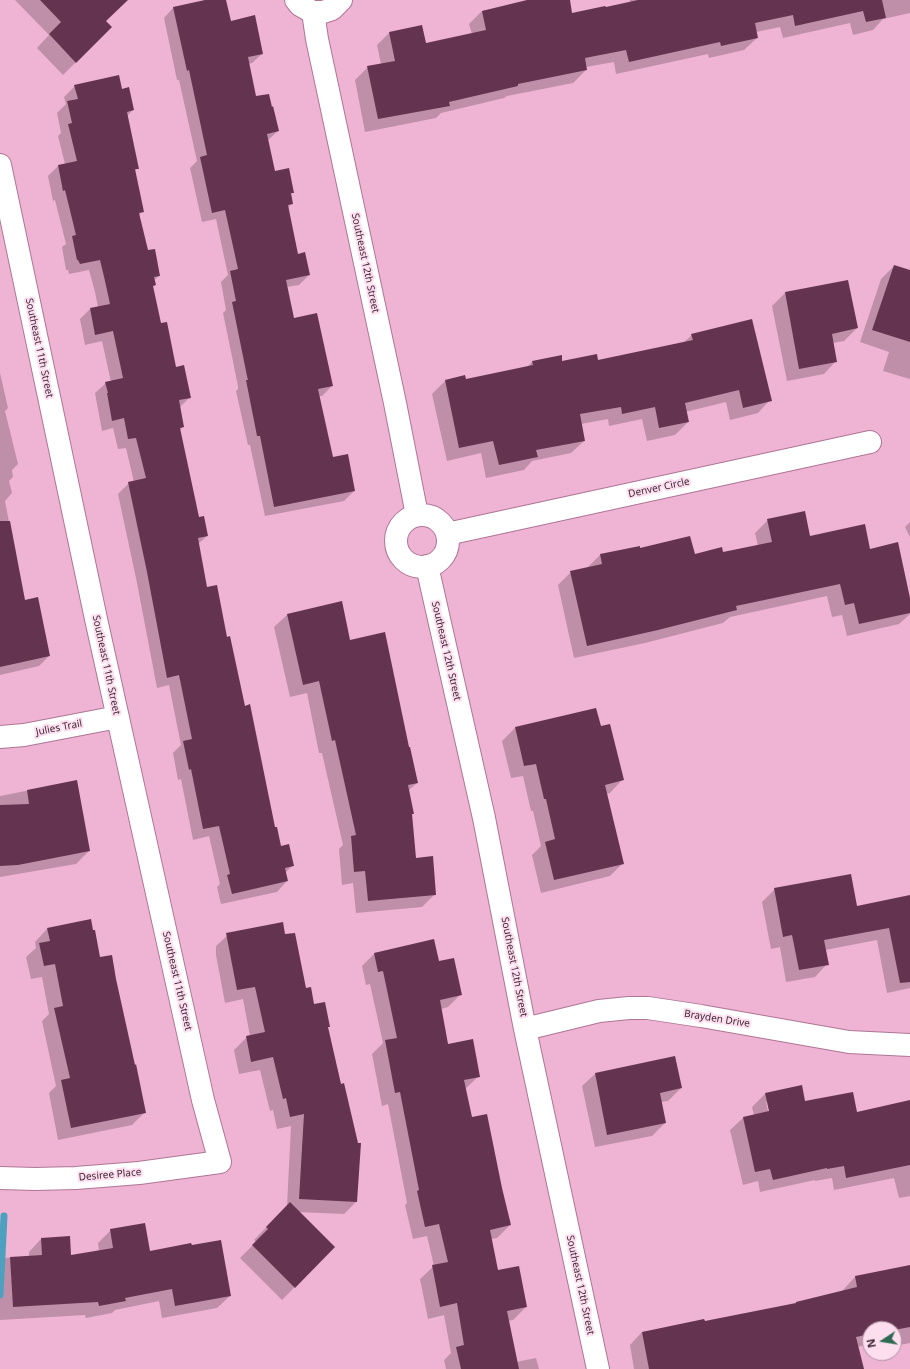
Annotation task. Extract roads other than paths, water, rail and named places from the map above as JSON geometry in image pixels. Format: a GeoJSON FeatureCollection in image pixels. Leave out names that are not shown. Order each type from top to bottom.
{"type":"FeatureCollection","features":[{"type":"Feature","properties":{"kind":"street"},"geometry":{"type":"LineString","coordinates":[[305,6],[323,12],[332,9],[341,0]]}},
{"type":"Feature","properties":{"kind":"street","name":"Southeast 12th Street"},"geometry":{"type":"LineString","coordinates":[[305,6],[317,39],[394,395],[417,515]]}},
{"type":"Feature","properties":{"kind":"street","name":"Southeast 11th Street"},"geometry":{"type":"LineString","coordinates":[[0,165],[118,717],[203,1100],[220,1162]]}},
{"type":"Feature","properties":{"kind":"street","name":"Denver Circle"},"geometry":{"type":"LineString","coordinates":[[447,534],[870,442]]}},
{"type":"Feature","properties":{"kind":"street"},"geometry":{"type":"LineString","coordinates":[[417,515],[428,515],[434,517],[444,527],[447,534],[446,551],[441,559],[427,566],[412,565],[398,552],[396,542],[397,533],[402,523],[417,515]]}},
{"type":"Feature","properties":{"kind":"street","name":"Southeast 12th Street"},"geometry":{"type":"LineString","coordinates":[[427,566],[484,818],[525,1029],[598,1369]]}},
{"type":"Feature","properties":{"kind":"street","name":"Julies Trail"},"geometry":{"type":"LineString","coordinates":[[0,737],[24,735],[118,717]]}},
{"type":"Feature","properties":{"kind":"street","name":"Brayden Drive"},"geometry":{"type":"LineString","coordinates":[[525,1029],[599,1012],[629,1008],[648,1008],[849,1042],[910,1045]]}},
{"type":"Feature","properties":{"kind":"street","name":"Desiree Place"},"geometry":{"type":"LineString","coordinates":[[0,1178],[76,1178],[139,1173],[220,1162]]}},
{"type":"Feature","properties":{"kind":"waterway"},"geometry":{"type":"LineString","coordinates":[[0,1295],[4,1216]]}}]}
